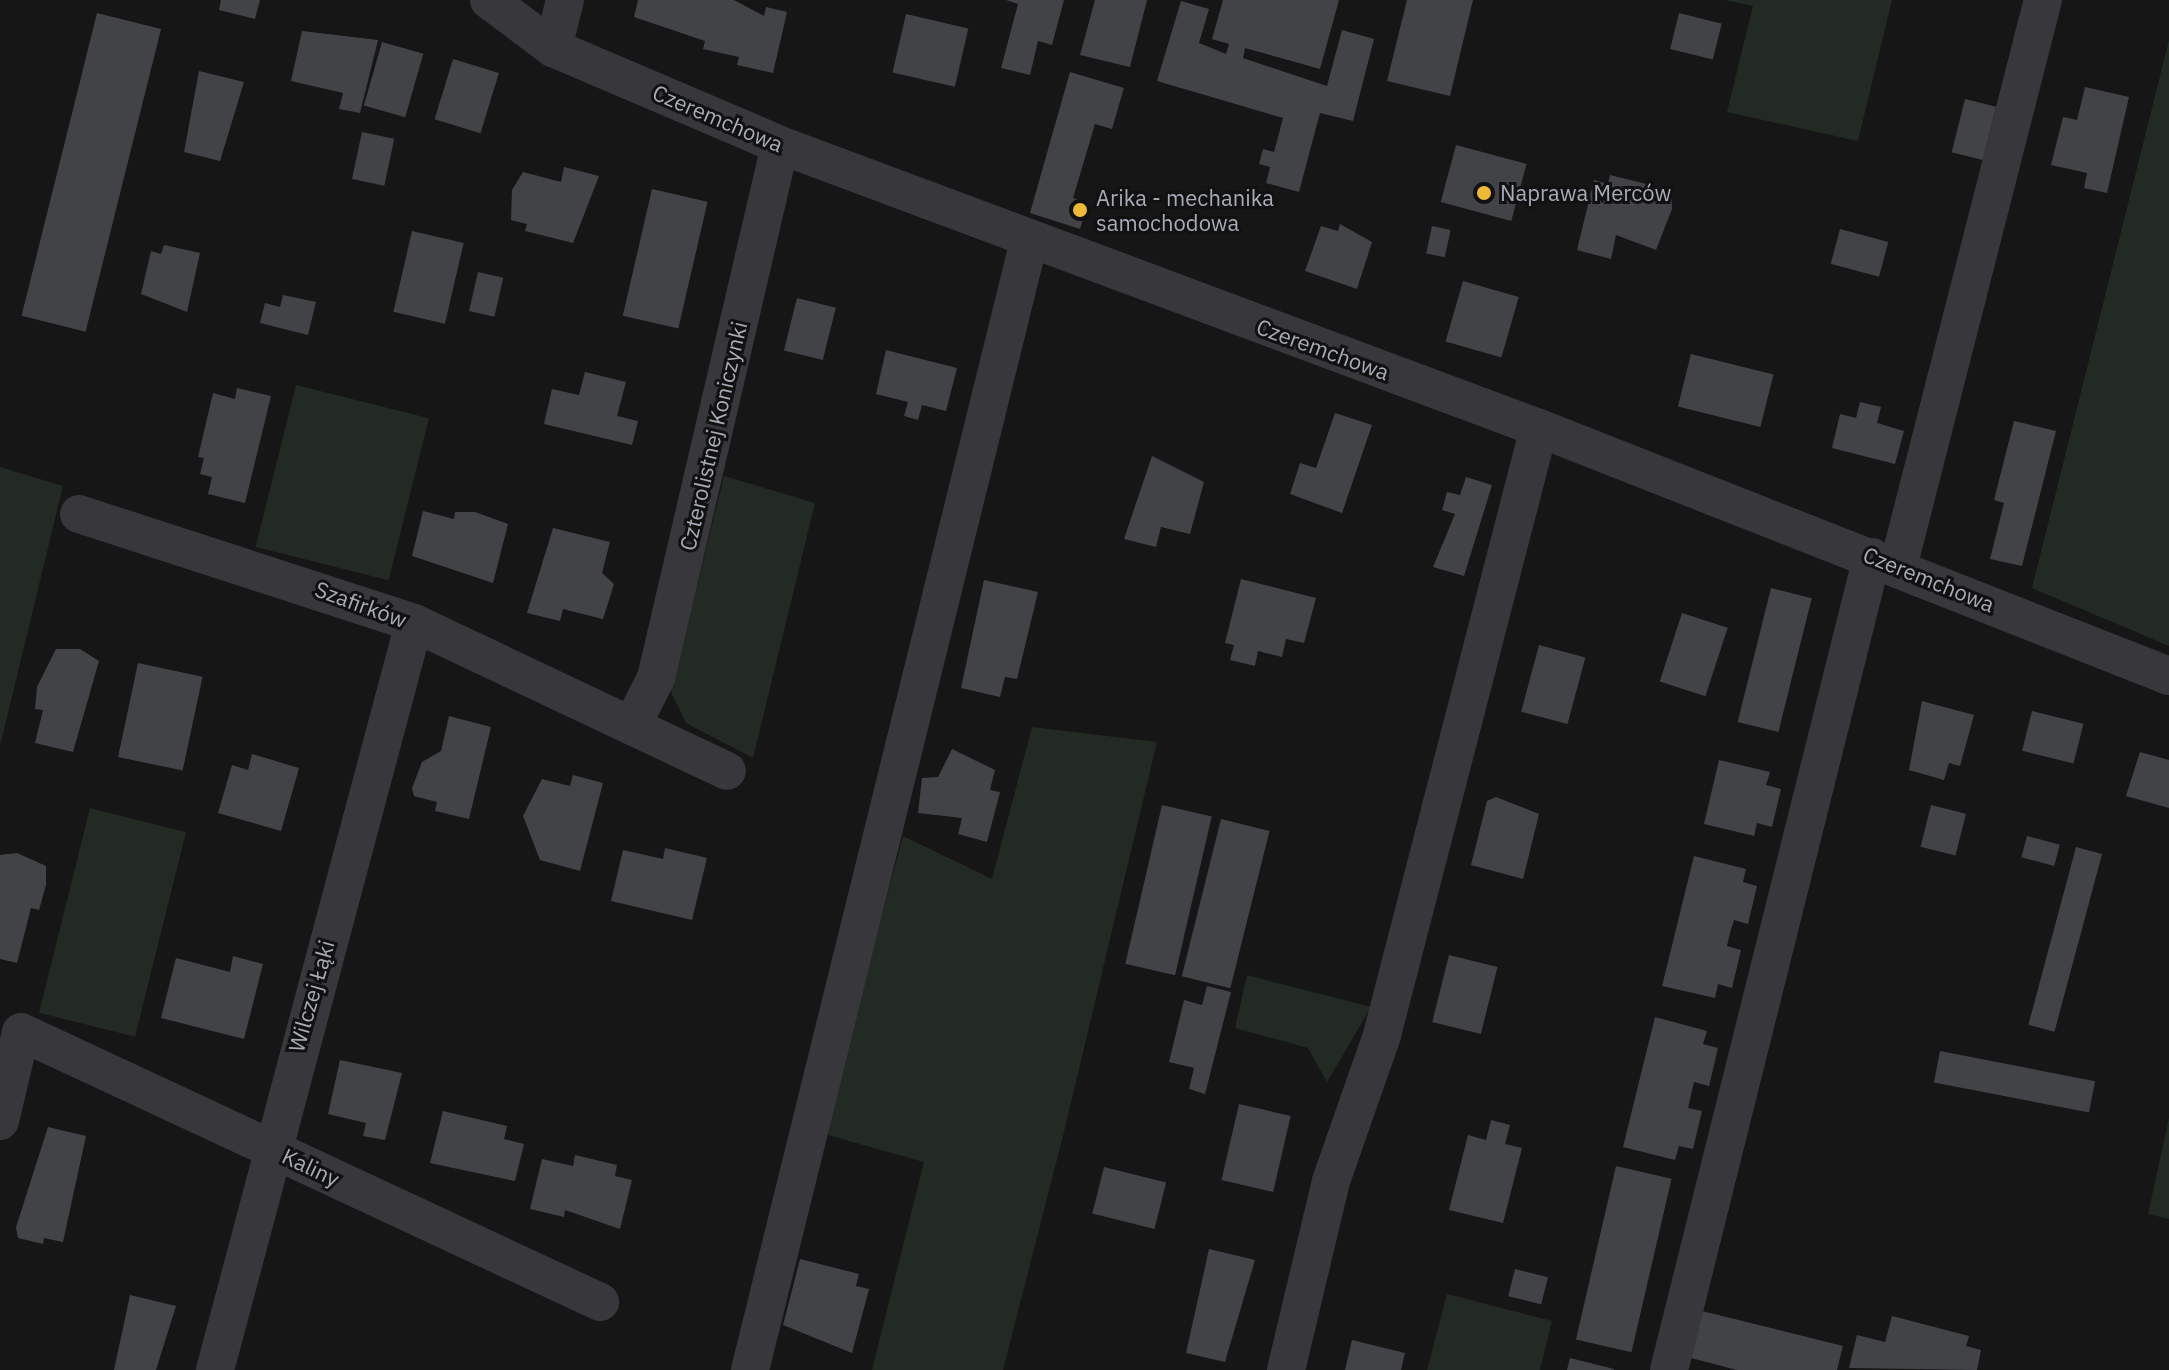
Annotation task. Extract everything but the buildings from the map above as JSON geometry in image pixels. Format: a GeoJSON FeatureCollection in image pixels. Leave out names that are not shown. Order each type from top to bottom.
{"type":"FeatureCollection","features":[{"type":"Feature","properties":{"kind":"street","name":"Czeremchowa"},"geometry":{"type":"LineString","coordinates":[[489,0],[553,48],[780,145],[1029,241],[1539,428],[2169,676]]}},
{"type":"Feature","properties":{"kind":"street"},"geometry":{"type":"LineString","coordinates":[[553,48],[565,0]]}},
{"type":"Feature","properties":{"kind":"street"},"geometry":{"type":"LineString","coordinates":[[1669,1370],[1885,562],[2043,0]]}},
{"type":"Feature","properties":{"kind":"street","name":"Czterolistnej Koniczynki"},"geometry":{"type":"LineString","coordinates":[[633,723],[656,678],[780,145]]}},
{"type":"Feature","properties":{"kind":"street"},"geometry":{"type":"LineString","coordinates":[[750,1370],[1029,241]]}},
{"type":"Feature","properties":{"kind":"street"},"geometry":{"type":"LineString","coordinates":[[1286,1370],[1331,1181],[1382,1035],[1539,428]]}},
{"type":"Feature","properties":{"kind":"street","name":"Szafirków"},"geometry":{"type":"LineString","coordinates":[[79,514],[414,623],[633,723],[727,771]]}},
{"type":"Feature","properties":{"kind":"street","name":"Wilczej Łąki"},"geometry":{"type":"LineString","coordinates":[[215,1370],[269,1147],[414,623]]}},
{"type":"Feature","properties":{"kind":"street","name":"Kaliny"},"geometry":{"type":"LineString","coordinates":[[0,1121],[21,1032],[600,1302]]}},
{"type":"Feature","properties":{"kind":"shaded area"},"geometry":{"type":"Polygon","coordinates":[[[1725,0],[1892,0],[1858,141],[1727,112],[1753,6],[1725,0]]]}},
{"type":"Feature","properties":{"kind":"shaded area"},"geometry":{"type":"Polygon","coordinates":[[[2169,40],[2169,646],[2032,588],[2169,40]]]}},
{"type":"Feature","properties":{"kind":"shaded area"},"geometry":{"type":"Polygon","coordinates":[[[296,385],[429,418],[389,580],[256,547],[296,385]]]}},
{"type":"Feature","properties":{"kind":"shaded area"},"geometry":{"type":"Polygon","coordinates":[[[0,467],[63,486],[0,746],[0,467]]]}},
{"type":"Feature","properties":{"kind":"shaded area"},"geometry":{"type":"Polygon","coordinates":[[[724,476],[815,503],[753,758],[686,723],[671,692],[724,476]]]}},
{"type":"Feature","properties":{"kind":"shaded area"},"geometry":{"type":"Polygon","coordinates":[[[1032,727],[1157,742],[1064,1132],[1003,1370],[872,1370],[924,1162],[824,1134],[903,836],[992,879],[1032,727]]]}},
{"type":"Feature","properties":{"kind":"shaded area"},"geometry":{"type":"Polygon","coordinates":[[[90,808],[186,832],[135,1037],[39,1013],[90,808]]]}},
{"type":"Feature","properties":{"kind":"shaded area"},"geometry":{"type":"Polygon","coordinates":[[[1247,975],[1371,1007],[1327,1082],[1308,1048],[1235,1028],[1247,975]]]}},
{"type":"Feature","properties":{"kind":"shaded area"},"geometry":{"type":"Polygon","coordinates":[[[2169,1118],[2169,1219],[2148,1214],[2169,1118]]]}},
{"type":"Feature","properties":{"kind":"shaded area"},"geometry":{"type":"Polygon","coordinates":[[[1447,1294],[1552,1321],[1540,1370],[1427,1370],[1447,1294]]]}},
{"type":"Feature","properties":{"kind":"place","name":"Naprawa Merców"},"geometry":{"type":"Point","coordinates":[1484,193]}},
{"type":"Feature","properties":{"kind":"place","name":"Arika - mechanika samochodowa"},"geometry":{"type":"Point","coordinates":[1080,210]}}]}
